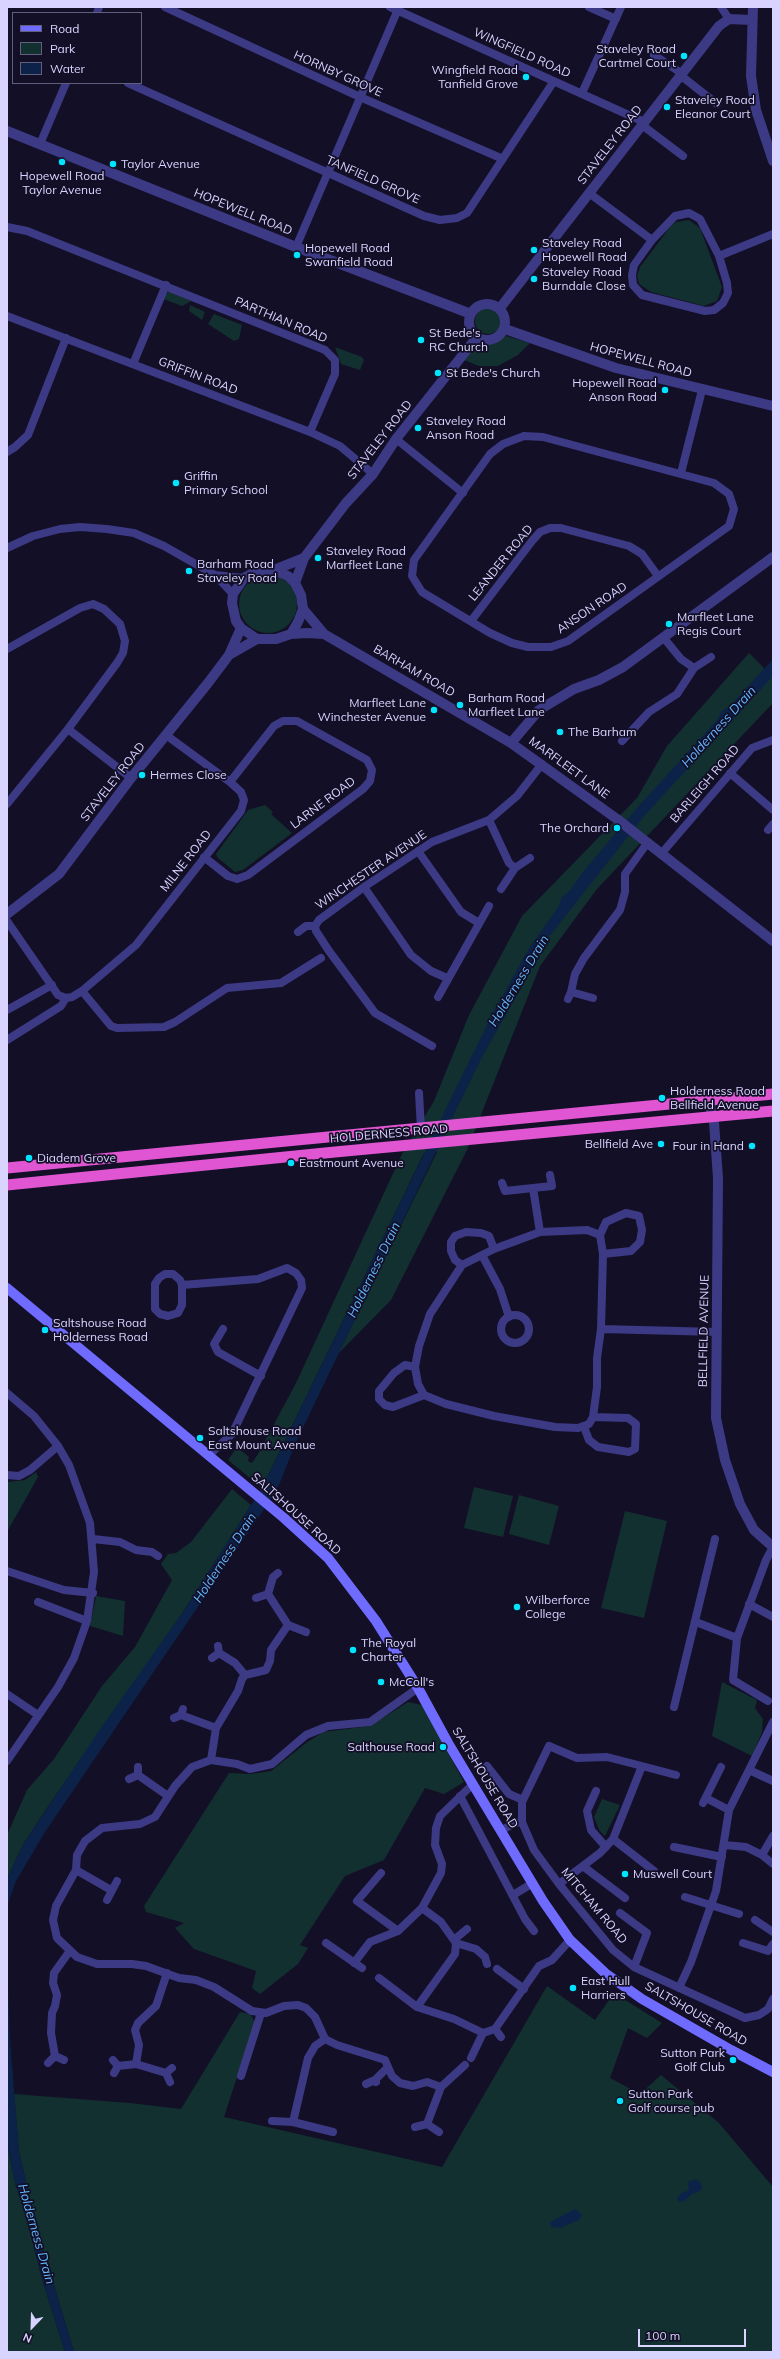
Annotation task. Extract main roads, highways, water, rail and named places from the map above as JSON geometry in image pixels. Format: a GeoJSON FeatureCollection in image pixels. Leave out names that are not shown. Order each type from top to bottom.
{"type":"FeatureCollection","features":[{"type":"Feature","properties":{"kind":"highway","name":"HOLDERNESS ROAD"},"geometry":{"type":"LineString","coordinates":[[7,1168],[773,1094]]}},
{"type":"Feature","properties":{"kind":"highway","name":"HOLDERNESS ROAD"},"geometry":{"type":"LineString","coordinates":[[7,1185],[773,1111]]}},
{"type":"Feature","properties":{"kind":"main road","name":"SALTSHOUSE ROAD"},"geometry":{"type":"LineString","coordinates":[[7,1288],[284,1518],[328,1558],[376,1621],[418,1688],[448,1743],[533,1883],[570,1940],[605,1973],[642,2000],[730,2050],[773,2072]]}},
{"type":"Feature","properties":{"kind":"water","name":"Holderness Drain"},"geometry":{"type":"Polygon","coordinates":[[[773,659],[773,676],[645,815],[549,937],[480,1061],[296,1442],[279,1485],[269,1502],[45,1832],[16,1881],[7,1907],[7,1879],[24,1843],[100,1729],[183,1612],[262,1488],[448,1104],[494,1011],[528,950],[558,907],[562,897],[570,891],[582,873],[636,809],[717,720],[722,711],[729,707],[773,659]]]}},
{"type":"Feature","properties":{"kind":"water","name":"Holderness Drain"},"geometry":{"type":"Polygon","coordinates":[[[7,1964],[10,2039],[19,2152],[36,2225],[74,2352],[65,2352],[42,2279],[23,2205],[16,2187],[8,2147],[7,1964]]]}},
{"type":"Feature","properties":{"kind":"water"},"geometry":{"type":"Polygon","coordinates":[[[696,2179],[700,2182],[702,2187],[700,2191],[692,2194],[685,2201],[679,2202],[677,2199],[680,2194],[689,2190],[688,2182],[696,2179]]]}},
{"type":"Feature","properties":{"kind":"water"},"geometry":{"type":"Polygon","coordinates":[[[575,2209],[582,2214],[579,2220],[560,2228],[551,2227],[550,2222],[575,2209]]]}},
{"type":"Feature","properties":{"kind":"place","name":"Staveley Road Cartmel Court"},"geometry":{"type":"Point","coordinates":[684,56]}},
{"type":"Feature","properties":{"kind":"place","name":"Wingfield Road Tanfield Grove"},"geometry":{"type":"Point","coordinates":[526,77]}},
{"type":"Feature","properties":{"kind":"place","name":"Staveley Road Eleanor Court"},"geometry":{"type":"Point","coordinates":[667,107]}},
{"type":"Feature","properties":{"kind":"place","name":"Hopewell Road Taylor Avenue"},"geometry":{"type":"Point","coordinates":[62,162]}},
{"type":"Feature","properties":{"kind":"place","name":"Taylor Avenue"},"geometry":{"type":"Point","coordinates":[113,164]}},
{"type":"Feature","properties":{"kind":"place","name":"Staveley Road Hopewell Road"},"geometry":{"type":"Point","coordinates":[534,250]}},
{"type":"Feature","properties":{"kind":"place","name":"Hopewell Road Swanfield Road"},"geometry":{"type":"Point","coordinates":[297,255]}},
{"type":"Feature","properties":{"kind":"place","name":"Staveley Road Burndale Close"},"geometry":{"type":"Point","coordinates":[534,279]}},
{"type":"Feature","properties":{"kind":"place","name":"St Bede's RC Church"},"geometry":{"type":"Point","coordinates":[421,340]}},
{"type":"Feature","properties":{"kind":"place","name":"St Bede's Church"},"geometry":{"type":"Point","coordinates":[438,373]}},
{"type":"Feature","properties":{"kind":"place","name":"Hopewell Road Anson Road"},"geometry":{"type":"Point","coordinates":[665,390]}},
{"type":"Feature","properties":{"kind":"place","name":"Staveley Road Anson Road"},"geometry":{"type":"Point","coordinates":[418,428]}},
{"type":"Feature","properties":{"kind":"place","name":"Griffin Primary School"},"geometry":{"type":"Point","coordinates":[176,483]}},
{"type":"Feature","properties":{"kind":"place","name":"Staveley Road Marfleet Lane"},"geometry":{"type":"Point","coordinates":[318,558]}},
{"type":"Feature","properties":{"kind":"place","name":"Barham Road Staveley Road"},"geometry":{"type":"Point","coordinates":[189,571]}},
{"type":"Feature","properties":{"kind":"place","name":"Marfleet Lane Regis Court"},"geometry":{"type":"Point","coordinates":[669,624]}},
{"type":"Feature","properties":{"kind":"place","name":"Barham Road Marfleet Lane"},"geometry":{"type":"Point","coordinates":[460,705]}},
{"type":"Feature","properties":{"kind":"place","name":"Marfleet Lane Winchester Avenue"},"geometry":{"type":"Point","coordinates":[434,710]}},
{"type":"Feature","properties":{"kind":"place","name":"The Barham"},"geometry":{"type":"Point","coordinates":[560,732]}},
{"type":"Feature","properties":{"kind":"place","name":"Hermes Close"},"geometry":{"type":"Point","coordinates":[142,775]}},
{"type":"Feature","properties":{"kind":"place","name":"The Orchard"},"geometry":{"type":"Point","coordinates":[617,828]}},
{"type":"Feature","properties":{"kind":"place","name":"Holderness Road Bellfield Avenue"},"geometry":{"type":"Point","coordinates":[662,1098]}},
{"type":"Feature","properties":{"kind":"place","name":"Bellfield Ave"},"geometry":{"type":"Point","coordinates":[661,1144]}},
{"type":"Feature","properties":{"kind":"place","name":"Four in Hand"},"geometry":{"type":"Point","coordinates":[752,1146]}},
{"type":"Feature","properties":{"kind":"place","name":"Diadem Grove"},"geometry":{"type":"Point","coordinates":[29,1158]}},
{"type":"Feature","properties":{"kind":"place","name":"Eastmount Avenue"},"geometry":{"type":"Point","coordinates":[291,1163]}},
{"type":"Feature","properties":{"kind":"place","name":"Saltshouse Road Holderness Road"},"geometry":{"type":"Point","coordinates":[45,1330]}},
{"type":"Feature","properties":{"kind":"place","name":"Saltshouse Road East Mount Avenue"},"geometry":{"type":"Point","coordinates":[200,1438]}},
{"type":"Feature","properties":{"kind":"place","name":"Wilberforce College"},"geometry":{"type":"Point","coordinates":[517,1607]}},
{"type":"Feature","properties":{"kind":"place","name":"The Royal Charter"},"geometry":{"type":"Point","coordinates":[353,1650]}},
{"type":"Feature","properties":{"kind":"place","name":"McColl's"},"geometry":{"type":"Point","coordinates":[381,1682]}},
{"type":"Feature","properties":{"kind":"place","name":"Salthouse Road"},"geometry":{"type":"Point","coordinates":[443,1747]}},
{"type":"Feature","properties":{"kind":"place","name":"Muswell Court"},"geometry":{"type":"Point","coordinates":[625,1874]}},
{"type":"Feature","properties":{"kind":"place","name":"East Hull Harriers"},"geometry":{"type":"Point","coordinates":[573,1988]}},
{"type":"Feature","properties":{"kind":"place","name":"Sutton Park Golf Club"},"geometry":{"type":"Point","coordinates":[733,2060]}},
{"type":"Feature","properties":{"kind":"place","name":"Sutton Park Golf course pub"},"geometry":{"type":"Point","coordinates":[620,2101]}}]}
